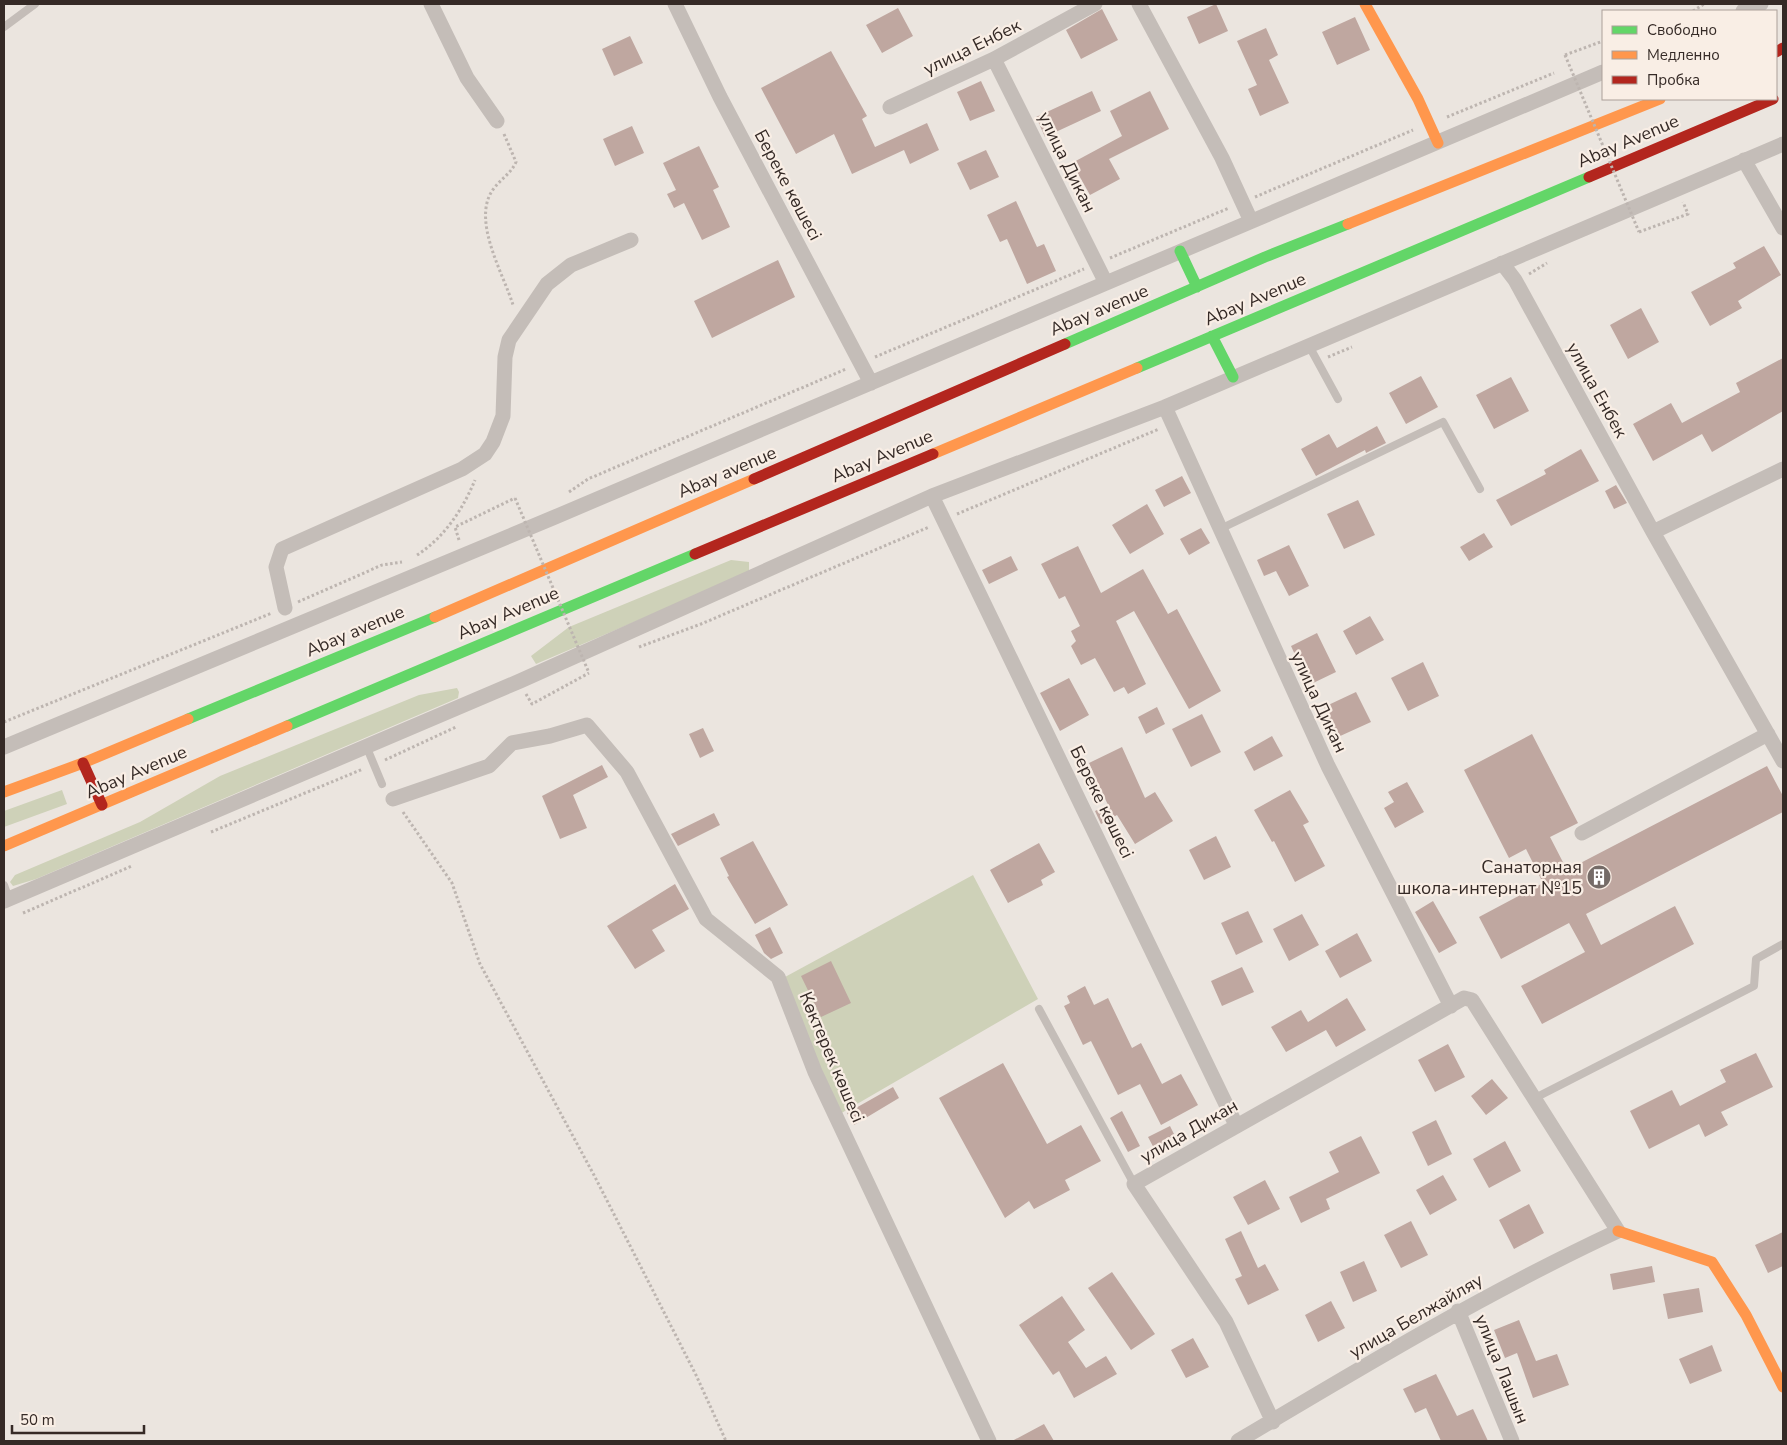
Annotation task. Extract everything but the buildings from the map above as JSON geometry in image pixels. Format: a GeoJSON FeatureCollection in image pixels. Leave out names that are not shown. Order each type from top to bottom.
{"type":"FeatureCollection","features":[{"type":"Feature","properties":{"kind":"main road"},"geometry":{"type":"LineString","coordinates":[[1365,4],[1430,123],[1438,142]]}},
{"type":"Feature","properties":{"kind":"main road","name":"Abay Avenue"},"geometry":{"type":"LineString","coordinates":[[1463,179],[1658,100]]}},
{"type":"Feature","properties":{"kind":"main road","name":"Abay Avenue"},"geometry":{"type":"LineString","coordinates":[[4,846],[1770,100]]}},
{"type":"Feature","properties":{"kind":"main road","name":"Abay avenue"},"geometry":{"type":"LineString","coordinates":[[4,792],[83,763],[482,597],[1265,257],[1463,179]]}},
{"type":"Feature","properties":{"kind":"main road"},"geometry":{"type":"LineString","coordinates":[[1180,251],[1197,287]]}},
{"type":"Feature","properties":{"kind":"main road"},"geometry":{"type":"LineString","coordinates":[[1212,336],[1233,377]]}},
{"type":"Feature","properties":{"kind":"main road"},"geometry":{"type":"LineString","coordinates":[[83,763],[102,805]]}},
{"type":"Feature","properties":{"kind":"main road"},"geometry":{"type":"LineString","coordinates":[[1618,1231],[1712,1262],[1746,1315],[1783,1387]]}},
{"type":"Feature","properties":{"kind":"street"},"geometry":{"type":"LineString","coordinates":[[430,4],[467,78],[497,121]]}},
{"type":"Feature","properties":{"kind":"street","name":"Береке көшесі"},"geometry":{"type":"LineString","coordinates":[[675,4],[720,97],[871,383]]}},
{"type":"Feature","properties":{"kind":"street","name":"улица Енбек"},"geometry":{"type":"LineString","coordinates":[[890,108],[994,59],[1095,4]]}},
{"type":"Feature","properties":{"kind":"street"},"geometry":{"type":"LineString","coordinates":[[1139,4],[1174,66],[1251,221]]}},
{"type":"Feature","properties":{"kind":"street"},"geometry":{"type":"LineString","coordinates":[[1746,10],[1761,4]]}},
{"type":"Feature","properties":{"kind":"street","name":"улица Дикан"},"geometry":{"type":"LineString","coordinates":[[994,59],[1106,283]]}},
{"type":"Feature","properties":{"kind":"street"},"geometry":{"type":"LineString","coordinates":[[4,747],[555,517],[1602,72]]}},
{"type":"Feature","properties":{"kind":"street"},"geometry":{"type":"LineString","coordinates":[[6,895],[366,748],[932,496],[1165,407],[1308,344],[1783,144]]}},
{"type":"Feature","properties":{"kind":"street"},"geometry":{"type":"LineString","coordinates":[[1744,160],[1783,228]]}},
{"type":"Feature","properties":{"kind":"street"},"geometry":{"type":"LineString","coordinates":[[285,608],[276,567],[282,549],[462,469],[485,454],[493,442],[503,416],[505,357],[509,340],[517,328],[548,284],[571,265],[632,240]]}},
{"type":"Feature","properties":{"kind":"street","name":"улица Енбек"},"geometry":{"type":"LineString","coordinates":[[1502,263],[1515,280],[1654,534],[1783,761]]}},
{"type":"Feature","properties":{"kind":"street","name":"улица Дикан"},"geometry":{"type":"LineString","coordinates":[[1165,407],[1328,766],[1451,1006]]}},
{"type":"Feature","properties":{"kind":"street"},"geometry":{"type":"LineString","coordinates":[[1654,534],[1783,469]]}},
{"type":"Feature","properties":{"kind":"street","name":"Береке көшесі"},"geometry":{"type":"LineString","coordinates":[[932,496],[1236,1125]]}},
{"type":"Feature","properties":{"kind":"street","name":"Көктерек көшесі"},"geometry":{"type":"LineString","coordinates":[[393,799],[489,766],[512,743],[550,736],[587,725],[627,772],[706,919],[778,977],[815,1072],[989,1441]]}},
{"type":"Feature","properties":{"kind":"street"},"geometry":{"type":"LineString","coordinates":[[1582,833],[1768,734]]}},
{"type":"Feature","properties":{"kind":"street","name":"улица Дикан"},"geometry":{"type":"LineString","coordinates":[[1273,1422],[1226,1322],[1134,1184],[1464,998],[1472,1000],[1477,1004],[1618,1231]]}},
{"type":"Feature","properties":{"kind":"street","name":"улица Белжайляу"},"geometry":{"type":"LineString","coordinates":[[1247,1439],[1458,1311],[1552,1262],[1618,1231]]}},
{"type":"Feature","properties":{"kind":"street","name":"улица Лашын"},"geometry":{"type":"LineString","coordinates":[[1458,1311],[1512,1441]]}},
{"type":"Feature","properties":{"kind":"lane"},"geometry":{"type":"LineString","coordinates":[[4,27],[35,4]]}},
{"type":"Feature","properties":{"kind":"lane"},"geometry":{"type":"LineString","coordinates":[[1308,344],[1338,399]]}},
{"type":"Feature","properties":{"kind":"lane"},"geometry":{"type":"LineString","coordinates":[[1220,530],[1443,422],[1480,489]]}},
{"type":"Feature","properties":{"kind":"lane"},"geometry":{"type":"LineString","coordinates":[[366,748],[382,784]]}},
{"type":"Feature","properties":{"kind":"lane"},"geometry":{"type":"LineString","coordinates":[[1535,1098],[1754,986],[1756,959],[1783,944]]}},
{"type":"Feature","properties":{"kind":"lane"},"geometry":{"type":"LineString","coordinates":[[1039,1009],[1134,1184]]}},
{"type":"Feature","properties":{"kind":"path"},"geometry":{"type":"LineString","coordinates":[[1602,41],[1565,55],[1639,232],[1688,214],[1682,200]]}},
{"type":"Feature","properties":{"kind":"path"},"geometry":{"type":"LineString","coordinates":[[1567,68],[1576,64]]}},
{"type":"Feature","properties":{"kind":"path"},"geometry":{"type":"LineString","coordinates":[[567,494],[588,479],[1242,202],[1558,71]]}},
{"type":"Feature","properties":{"kind":"path"},"geometry":{"type":"LineString","coordinates":[[497,121],[516,162],[513,170],[492,191],[486,206],[486,223],[493,252],[503,273],[513,305],[517,328]]}},
{"type":"Feature","properties":{"kind":"path"},"geometry":{"type":"LineString","coordinates":[[409,561],[434,545],[442,536],[468,496],[485,454]]}},
{"type":"Feature","properties":{"kind":"path"},"geometry":{"type":"LineString","coordinates":[[460,542],[456,527],[515,498],[589,674],[532,704],[524,691]]}},
{"type":"Feature","properties":{"kind":"path"},"geometry":{"type":"LineString","coordinates":[[519,518],[527,515]]}},
{"type":"Feature","properties":{"kind":"path"},"geometry":{"type":"LineString","coordinates":[[451,546],[468,539]]}},
{"type":"Feature","properties":{"kind":"path"},"geometry":{"type":"LineString","coordinates":[[4,722],[285,608],[382,565],[409,561],[426,555]]}},
{"type":"Feature","properties":{"kind":"path"},"geometry":{"type":"LineString","coordinates":[[393,799],[452,882],[480,964],[595,1177],[696,1376],[726,1441]]}},
{"type":"Feature","properties":{"kind":"green space"},"geometry":{"type":"Polygon","coordinates":[[[731,560],[749,562],[749,573],[536,664],[531,656],[569,627],[731,560]]]}},
{"type":"Feature","properties":{"kind":"green space"},"geometry":{"type":"Polygon","coordinates":[[[457,688],[459,692],[458,698],[36,879],[13,886],[10,882],[15,875],[140,822],[220,776],[419,695],[457,688]]]}},
{"type":"Feature","properties":{"kind":"green space"},"geometry":{"type":"Polygon","coordinates":[[[62,790],[67,804],[4,827],[4,811],[62,790]]]}},
{"type":"Feature","properties":{"kind":"green space"},"geometry":{"type":"Polygon","coordinates":[[[973,875],[1038,999],[838,1115],[785,977],[973,875]]]}},
{"type":"Feature","properties":{"kind":"traffic: fast"},"geometry":{"type":"LineString","coordinates":[[1137,368],[1589,177]]}},
{"type":"Feature","properties":{"kind":"traffic: fast"},"geometry":{"type":"LineString","coordinates":[[1065,344],[1265,257],[1348,224]]}},
{"type":"Feature","properties":{"kind":"traffic: fast"},"geometry":{"type":"LineString","coordinates":[[1180,251],[1197,287]]}},
{"type":"Feature","properties":{"kind":"traffic: fast"},"geometry":{"type":"LineString","coordinates":[[1212,336],[1233,377]]}},
{"type":"Feature","properties":{"kind":"traffic: fast"},"geometry":{"type":"LineString","coordinates":[[287,726],[695,554]]}},
{"type":"Feature","properties":{"kind":"traffic: fast"},"geometry":{"type":"LineString","coordinates":[[188,719],[435,617]]}},
{"type":"Feature","properties":{"kind":"traffic: slow"},"geometry":{"type":"LineString","coordinates":[[1365,4],[1418,99],[1438,143]]}},
{"type":"Feature","properties":{"kind":"traffic: slow"},"geometry":{"type":"LineString","coordinates":[[1348,224],[1658,100]]}},
{"type":"Feature","properties":{"kind":"traffic: slow"},"geometry":{"type":"LineString","coordinates":[[933,454],[1137,368]]}},
{"type":"Feature","properties":{"kind":"traffic: slow"},"geometry":{"type":"LineString","coordinates":[[435,617],[754,479]]}},
{"type":"Feature","properties":{"kind":"traffic: slow"},"geometry":{"type":"LineString","coordinates":[[4,792],[83,763],[188,719]]}},
{"type":"Feature","properties":{"kind":"traffic: slow"},"geometry":{"type":"LineString","coordinates":[[4,846],[287,726]]}},
{"type":"Feature","properties":{"kind":"traffic: slow"},"geometry":{"type":"LineString","coordinates":[[1618,1231],[1712,1262],[1746,1315],[1783,1387]]}},
{"type":"Feature","properties":{"kind":"traffic: jam"},"geometry":{"type":"LineString","coordinates":[[1777,51],[1783,48]]}},
{"type":"Feature","properties":{"kind":"traffic: jam"},"geometry":{"type":"LineString","coordinates":[[1589,177],[1771,100]]}},
{"type":"Feature","properties":{"kind":"traffic: jam"},"geometry":{"type":"LineString","coordinates":[[754,479],[1065,344]]}},
{"type":"Feature","properties":{"kind":"traffic: jam"},"geometry":{"type":"LineString","coordinates":[[695,554],[933,454]]}},
{"type":"Feature","properties":{"kind":"traffic: jam"},"geometry":{"type":"LineString","coordinates":[[83,763],[102,805]]}},
{"type":"Feature","properties":{"kind":"place","name":"Санаторная школа-интернат №15"},"geometry":{"type":"Point","coordinates":[1599,877]}}]}
